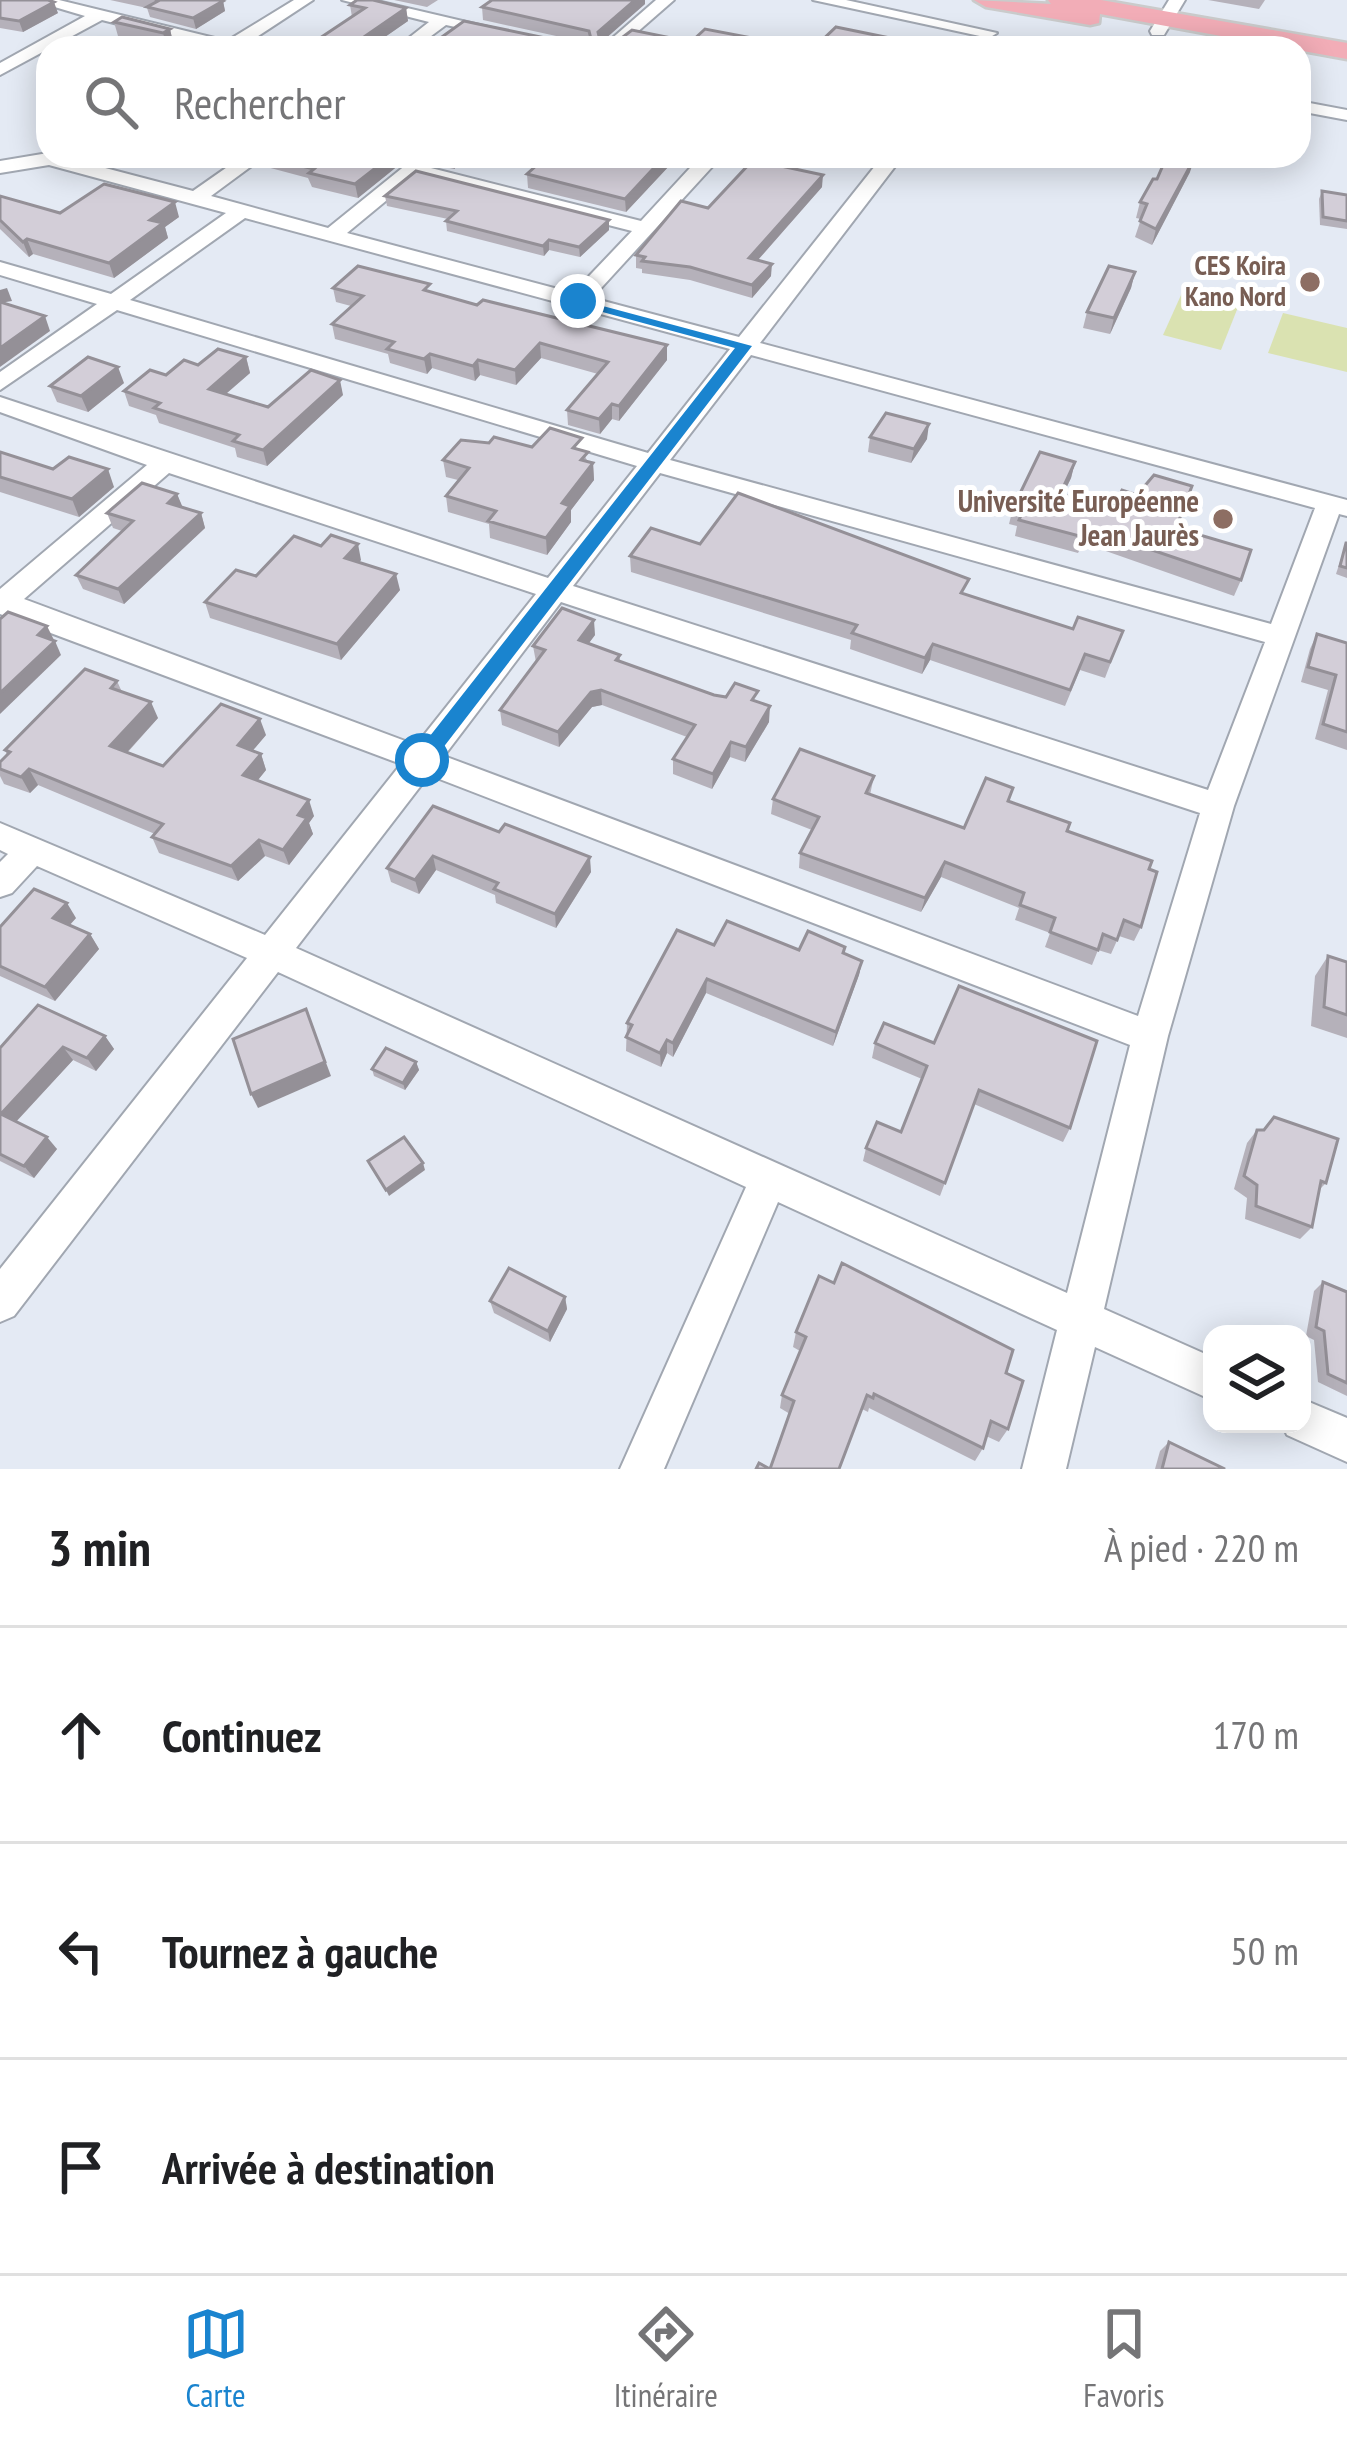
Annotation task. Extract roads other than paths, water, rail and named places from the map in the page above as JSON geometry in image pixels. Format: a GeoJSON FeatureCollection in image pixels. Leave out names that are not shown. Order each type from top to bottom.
{"type":"FeatureCollection","features":[{"type":"Feature","properties":{"kind":"main road"},"geometry":{"type":"LineString","coordinates":[[1060,0],[1270,36]]}},
{"type":"Feature","properties":{"kind":"main road"},"geometry":{"type":"LineString","coordinates":[[999,2],[1167,16],[1222,36]]}},
{"type":"Feature","properties":{"kind":"main road"},"geometry":{"type":"LineString","coordinates":[[1311,44],[1347,51]]}},
{"type":"Feature","properties":{"kind":"main road"},"geometry":{"type":"LineString","coordinates":[[1311,58],[1347,64]]}},
{"type":"Feature","properties":{"kind":"street"},"geometry":{"type":"LineString","coordinates":[[39,0],[185,36]]}},
{"type":"Feature","properties":{"kind":"street"},"geometry":{"type":"LineString","coordinates":[[247,36],[305,0]]}},
{"type":"Feature","properties":{"kind":"street"},"geometry":{"type":"LineString","coordinates":[[350,0],[511,34]]}},
{"type":"Feature","properties":{"kind":"street"},"geometry":{"type":"LineString","coordinates":[[623,36],[666,0]]}},
{"type":"Feature","properties":{"kind":"street"},"geometry":{"type":"LineString","coordinates":[[821,0],[955,36]]}},
{"type":"Feature","properties":{"kind":"street"},"geometry":{"type":"LineString","coordinates":[[988,36],[999,2]]}},
{"type":"Feature","properties":{"kind":"street"},"geometry":{"type":"LineString","coordinates":[[62,36],[100,15]]}},
{"type":"Feature","properties":{"kind":"street"},"geometry":{"type":"LineString","coordinates":[[420,36],[442,20]]}},
{"type":"Feature","properties":{"kind":"street"},"geometry":{"type":"LineString","coordinates":[[0,70],[36,50]]}},
{"type":"Feature","properties":{"kind":"street"},"geometry":{"type":"LineString","coordinates":[[1311,108],[1347,115]]}},
{"type":"Feature","properties":{"kind":"street"},"geometry":{"type":"LineString","coordinates":[[0,167],[36,161]]}},
{"type":"Feature","properties":{"kind":"street"},"geometry":{"type":"LineString","coordinates":[[86,168],[1339,505],[1218,806],[1150,1036],[1044,1469]]}},
{"type":"Feature","properties":{"kind":"street"},"geometry":{"type":"LineString","coordinates":[[195,199],[238,168]]}},
{"type":"Feature","properties":{"kind":"street"},"geometry":{"type":"LineString","coordinates":[[331,235],[416,168]]}},
{"type":"Feature","properties":{"kind":"street"},"geometry":{"type":"LineString","coordinates":[[439,168],[646,228]]}},
{"type":"Feature","properties":{"kind":"street"},"geometry":{"type":"LineString","coordinates":[[578,301],[701,168]]}},
{"type":"Feature","properties":{"kind":"street"},"geometry":{"type":"LineString","coordinates":[[0,1302],[884,168]]}},
{"type":"Feature","properties":{"kind":"street"},"geometry":{"type":"LineString","coordinates":[[0,383],[241,211]]}},
{"type":"Feature","properties":{"kind":"street"},"geometry":{"type":"LineString","coordinates":[[0,268],[654,463],[1284,637]]}},
{"type":"Feature","properties":{"kind":"street"},"geometry":{"type":"LineString","coordinates":[[0,404],[165,463],[1218,806]]}},
{"type":"Feature","properties":{"kind":"street"},"geometry":{"type":"LineString","coordinates":[[165,463],[1,602],[1150,1036]]}},
{"type":"Feature","properties":{"kind":"street"},"geometry":{"type":"LineString","coordinates":[[0,836],[271,953],[1203,1375]]}},
{"type":"Feature","properties":{"kind":"street"},"geometry":{"type":"LineString","coordinates":[[0,883],[33,849]]}},
{"type":"Feature","properties":{"kind":"street"},"geometry":{"type":"LineString","coordinates":[[643,1469],[769,1179]]}},
{"type":"Feature","properties":{"kind":"street"},"geometry":{"type":"LineString","coordinates":[[1311,1424],[1347,1440]]}},
{"type":"Feature","properties":{"kind":"place","name":"CES Koira Kano Nord"},"geometry":{"type":"Point","coordinates":[1310,282]}},
{"type":"Feature","properties":{"kind":"place","name":"Université Européenne Jean Jaurès"},"geometry":{"type":"Point","coordinates":[1223,519]}}]}
